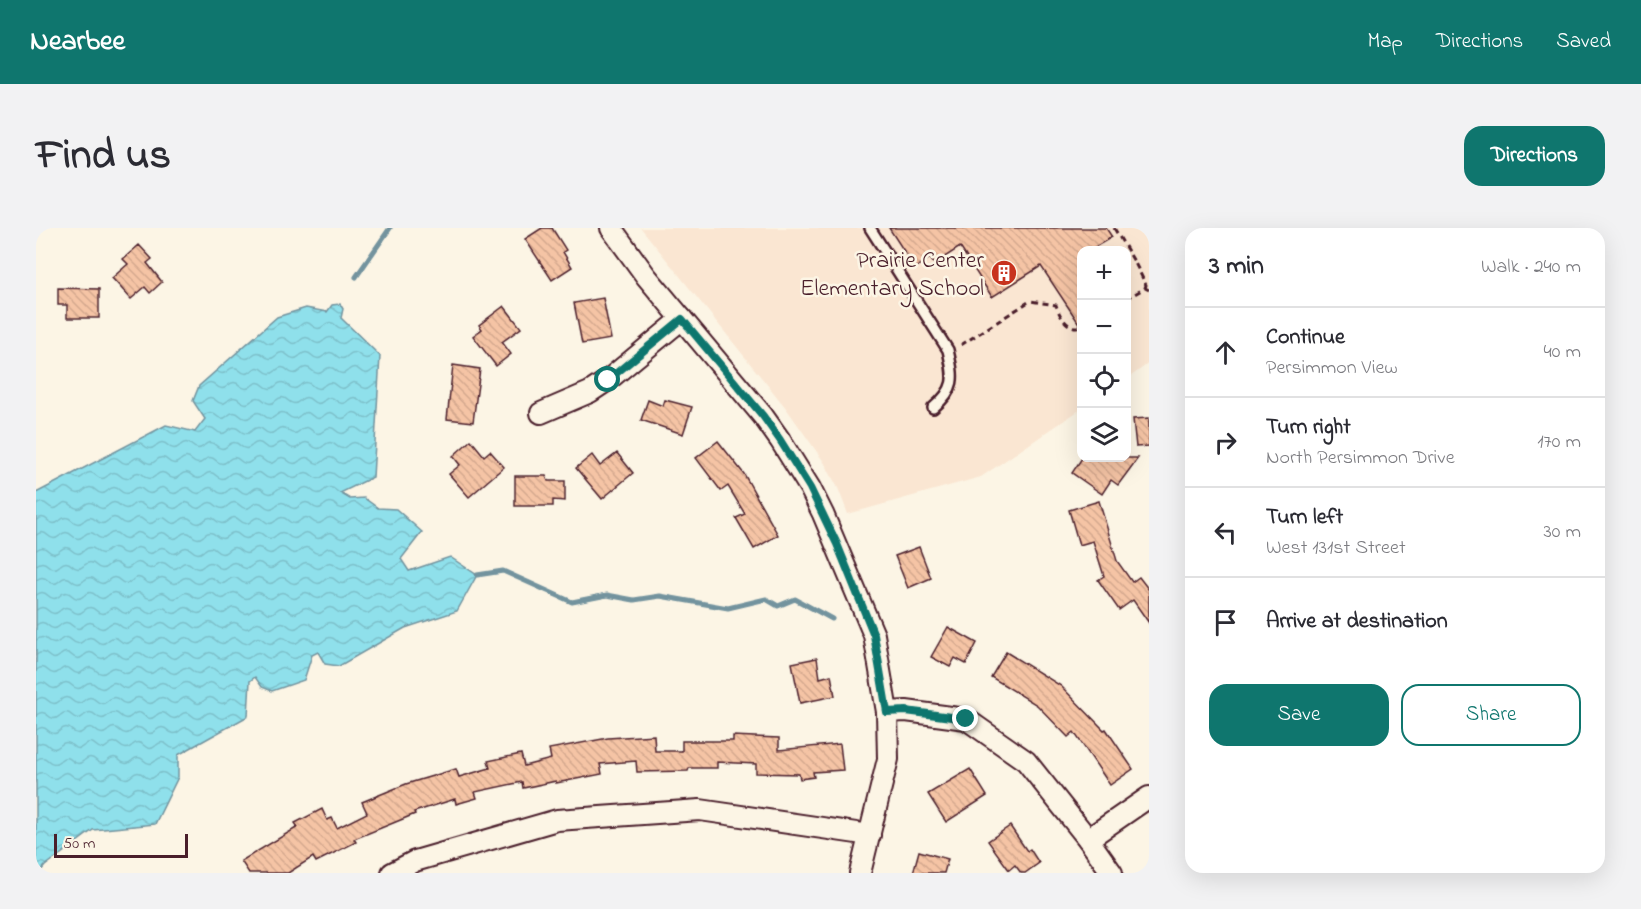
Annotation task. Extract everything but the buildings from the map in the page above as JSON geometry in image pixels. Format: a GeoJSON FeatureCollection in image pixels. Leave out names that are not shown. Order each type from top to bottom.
{"type":"FeatureCollection","features":[{"type":"Feature","properties":{"kind":"street"},"geometry":{"type":"LineString","coordinates":[[611,228],[646,276],[763,416],[780,440],[810,488],[837,544],[874,635],[887,712],[888,759],[860,873]]}},
{"type":"Feature","properties":{"kind":"street"},"geometry":{"type":"LineString","coordinates":[[541,413],[590,392],[608,380],[682,319]]}},
{"type":"Feature","properties":{"kind":"street"},"geometry":{"type":"LineString","coordinates":[[887,712],[906,711],[966,719],[1026,761],[1112,873]]}},
{"type":"Feature","properties":{"kind":"street"},"geometry":{"type":"LineString","coordinates":[[1088,839],[1149,797]]}},
{"type":"Feature","properties":{"kind":"street"},"geometry":{"type":"LineString","coordinates":[[392,873],[415,861],[557,820],[700,810],[870,835]]}},
{"type":"Feature","properties":{"kind":"lane"},"geometry":{"type":"LineString","coordinates":[[870,228],[948,350],[952,367],[950,388],[945,398],[933,408]]}},
{"type":"Feature","properties":{"kind":"path"},"geometry":{"type":"LineString","coordinates":[[1114,228],[1146,285],[1131,296]]}},
{"type":"Feature","properties":{"kind":"path"},"geometry":{"type":"LineString","coordinates":[[1144,288],[1149,290]]}},
{"type":"Feature","properties":{"kind":"path"},"geometry":{"type":"LineString","coordinates":[[961,345],[1030,301],[1056,305],[1058,312],[1069,327],[1077,328]]}},
{"type":"Feature","properties":{"kind":"shaded area"},"geometry":{"type":"Polygon","coordinates":[[[641,228],[1149,228],[1149,363],[1131,376],[1131,246],[1077,246],[1077,412],[981,477],[848,514],[838,488],[824,462],[786,408],[641,228]]]}},
{"type":"Feature","properties":{"kind":"water"},"geometry":{"type":"Polygon","coordinates":[[[340,304],[343,309],[341,318],[380,356],[373,477],[340,493],[350,499],[364,498],[378,508],[396,509],[422,532],[401,559],[409,571],[450,557],[477,575],[457,611],[405,628],[339,666],[325,664],[318,652],[312,655],[304,680],[272,691],[262,687],[255,677],[250,681],[248,716],[178,755],[178,777],[155,824],[93,830],[39,873],[36,873],[36,493],[166,425],[195,432],[205,419],[193,401],[199,386],[277,317],[306,308],[327,312],[332,305],[340,304]]]}},
{"type":"Feature","properties":{"kind":"waterway"},"geometry":{"type":"LineString","coordinates":[[356,277],[390,228]]}},
{"type":"Feature","properties":{"kind":"waterway"},"geometry":{"type":"LineString","coordinates":[[477,575],[503,571],[572,602],[607,595],[634,600],[660,596],[728,608],[766,599],[778,606],[795,599],[832,619]]}},
{"type":"Feature","properties":{"kind":"place","name":"Prairie Center Elementary School"},"geometry":{"type":"Point","coordinates":[1004,273]}},
{"type":"Feature","properties":{"kind":"route"},"geometry":{"type":"LineString","coordinates":[[608,380],[682,319],[763,416],[810,488],[837,544],[874,635],[887,712],[906,711],[966,719]]}}]}
